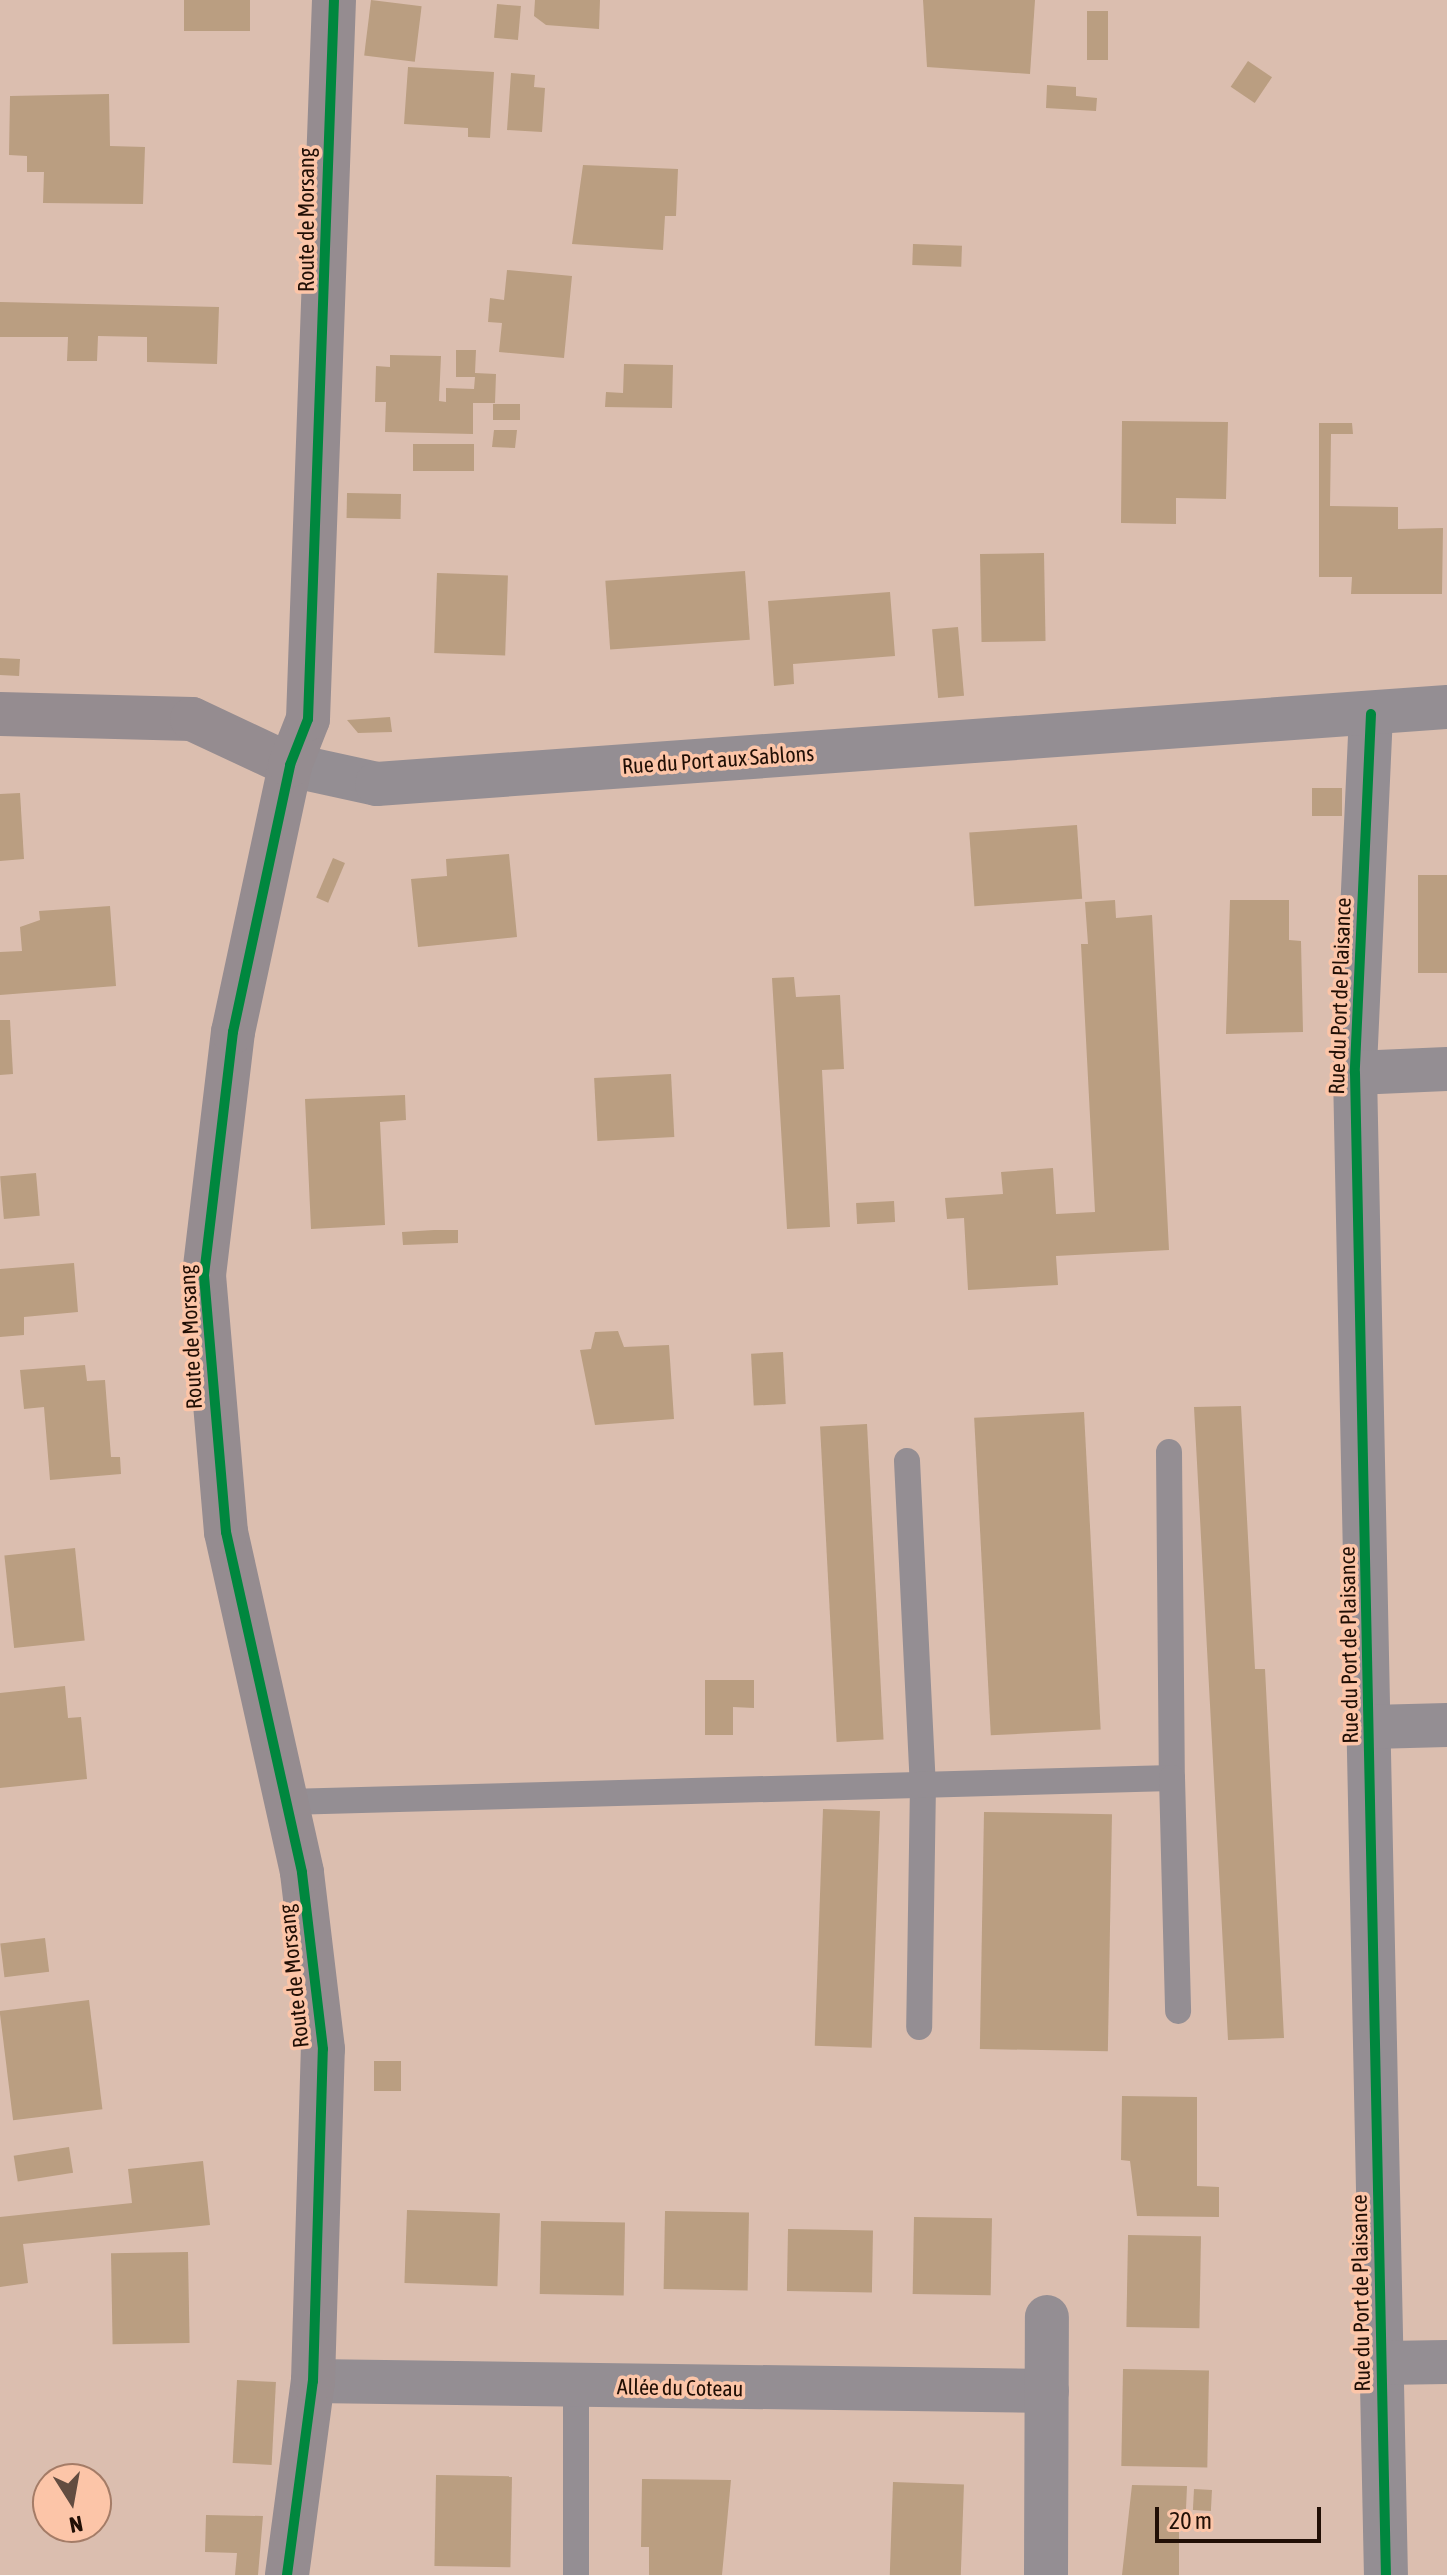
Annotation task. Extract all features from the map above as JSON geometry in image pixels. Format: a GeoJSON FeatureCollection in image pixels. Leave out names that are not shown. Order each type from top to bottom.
{"type":"FeatureCollection","features":[{"type":"Feature","properties":{"kind":"street","name":"Route de Morsang"},"geometry":{"type":"LineString","coordinates":[[287,2575],[313,2381],[323,2049],[287,1802],[226,1532],[204,1275],[233,1032],[290,765],[308,719],[318,580],[326,81],[334,0]]}},
{"type":"Feature","properties":{"kind":"street","name":"Rue du Port aux Sablons"},"geometry":{"type":"LineString","coordinates":[[0,714],[192,719],[290,765],[377,784],[1447,707]]}},
{"type":"Feature","properties":{"kind":"street","name":"Rue du Port de Plaisance"},"geometry":{"type":"LineString","coordinates":[[1371,714],[1355,1073],[1372,1727],[1386,2575]]}},
{"type":"Feature","properties":{"kind":"street"},"geometry":{"type":"LineString","coordinates":[[1355,1073],[1447,1069]]}},
{"type":"Feature","properties":{"kind":"street"},"geometry":{"type":"LineString","coordinates":[[1372,1727],[1447,1725]]}},
{"type":"Feature","properties":{"kind":"street"},"geometry":{"type":"LineString","coordinates":[[1046,2575],[1047,2317]]}},
{"type":"Feature","properties":{"kind":"street"},"geometry":{"type":"LineString","coordinates":[[1382,2363],[1447,2362]]}},
{"type":"Feature","properties":{"kind":"street","name":"Allée du Coteau"},"geometry":{"type":"LineString","coordinates":[[313,2381],[576,2387],[1047,2391]]}},
{"type":"Feature","properties":{"kind":"lane"},"geometry":{"type":"LineString","coordinates":[[1169,1452],[1178,2011]]}},
{"type":"Feature","properties":{"kind":"lane"},"geometry":{"type":"LineString","coordinates":[[907,1461],[923,1784],[919,2027]]}},
{"type":"Feature","properties":{"kind":"lane"},"geometry":{"type":"LineString","coordinates":[[287,1802],[1172,1778]]}},
{"type":"Feature","properties":{"kind":"lane"},"geometry":{"type":"LineString","coordinates":[[576,2387],[576,2575]]}},
{"type":"Feature","properties":{"kind":"building"},"geometry":{"type":"Polygon","coordinates":[[[184,0],[250,0],[250,31],[184,31],[184,0]]]}},
{"type":"Feature","properties":{"kind":"building"},"geometry":{"type":"Polygon","coordinates":[[[371,0],[422,6],[415,62],[364,56],[371,0]]]}},
{"type":"Feature","properties":{"kind":"building"},"geometry":{"type":"Polygon","coordinates":[[[535,0],[600,0],[599,29],[546,25],[534,16],[535,0]]]}},
{"type":"Feature","properties":{"kind":"building"},"geometry":{"type":"Polygon","coordinates":[[[923,0],[1035,0],[1030,74],[927,67],[923,0]]]}},
{"type":"Feature","properties":{"kind":"building"},"geometry":{"type":"Polygon","coordinates":[[[497,4],[521,6],[518,40],[494,38],[497,4]]]}},
{"type":"Feature","properties":{"kind":"building"},"geometry":{"type":"Polygon","coordinates":[[[1087,11],[1108,11],[1108,60],[1087,60],[1087,11]]]}},
{"type":"Feature","properties":{"kind":"building"},"geometry":{"type":"Polygon","coordinates":[[[1248,61],[1272,77],[1255,103],[1231,87],[1248,61]]]}},
{"type":"Feature","properties":{"kind":"building"},"geometry":{"type":"Polygon","coordinates":[[[408,67],[494,72],[490,138],[468,137],[468,128],[404,124],[408,67]]]}},
{"type":"Feature","properties":{"kind":"building"},"geometry":{"type":"Polygon","coordinates":[[[511,73],[535,75],[534,87],[545,88],[542,132],[507,130],[511,73]]]}},
{"type":"Feature","properties":{"kind":"building"},"geometry":{"type":"Polygon","coordinates":[[[1047,85],[1076,87],[1076,96],[1097,98],[1096,111],[1046,108],[1047,85]]]}},
{"type":"Feature","properties":{"kind":"building"},"geometry":{"type":"Polygon","coordinates":[[[109,94],[110,146],[145,147],[143,204],[43,203],[44,172],[27,172],[27,156],[9,155],[10,96],[109,94]]]}},
{"type":"Feature","properties":{"kind":"building"},"geometry":{"type":"Polygon","coordinates":[[[583,165],[678,169],[676,216],[665,216],[663,250],[572,244],[583,165]]]}},
{"type":"Feature","properties":{"kind":"building"},"geometry":{"type":"Polygon","coordinates":[[[913,244],[962,246],[961,267],[912,265],[913,244]]]}},
{"type":"Feature","properties":{"kind":"building"},"geometry":{"type":"Polygon","coordinates":[[[507,270],[572,276],[564,358],[499,352],[502,323],[488,322],[490,298],[504,300],[507,270]]]}},
{"type":"Feature","properties":{"kind":"building"},"geometry":{"type":"Polygon","coordinates":[[[0,302],[219,307],[217,364],[147,362],[147,337],[98,336],[97,361],[67,361],[68,337],[0,337],[0,302]]]}},
{"type":"Feature","properties":{"kind":"building"},"geometry":{"type":"Polygon","coordinates":[[[456,350],[476,350],[475,373],[496,374],[495,403],[473,403],[473,434],[385,432],[386,402],[375,402],[376,366],[390,367],[390,355],[441,356],[439,401],[446,402],[446,388],[474,389],[475,377],[456,377],[456,350]]]}},
{"type":"Feature","properties":{"kind":"building"},"geometry":{"type":"Polygon","coordinates":[[[624,364],[673,365],[672,408],[605,407],[606,392],[623,393],[624,364]]]}},
{"type":"Feature","properties":{"kind":"building"},"geometry":{"type":"Polygon","coordinates":[[[493,404],[520,404],[520,420],[493,420],[493,404]]]}},
{"type":"Feature","properties":{"kind":"building"},"geometry":{"type":"Polygon","coordinates":[[[1122,421],[1228,422],[1226,499],[1176,498],[1176,524],[1121,523],[1122,421]]]}},
{"type":"Feature","properties":{"kind":"building"},"geometry":{"type":"Polygon","coordinates":[[[1319,423],[1352,423],[1353,434],[1331,434],[1330,506],[1398,507],[1398,529],[1443,528],[1442,594],[1351,594],[1352,577],[1319,577],[1319,423]]]}},
{"type":"Feature","properties":{"kind":"building"},"geometry":{"type":"Polygon","coordinates":[[[494,430],[517,430],[515,448],[492,447],[494,430]]]}},
{"type":"Feature","properties":{"kind":"building"},"geometry":{"type":"Polygon","coordinates":[[[413,444],[474,444],[474,471],[413,471],[413,444]]]}},
{"type":"Feature","properties":{"kind":"building"},"geometry":{"type":"Polygon","coordinates":[[[347,493],[401,494],[401,519],[347,518],[347,493]]]}},
{"type":"Feature","properties":{"kind":"building"},"geometry":{"type":"Polygon","coordinates":[[[1044,553],[1046,641],[982,642],[980,554],[1044,553]]]}},
{"type":"Feature","properties":{"kind":"building"},"geometry":{"type":"Polygon","coordinates":[[[745,571],[750,640],[610,650],[605,581],[745,571]]]}},
{"type":"Feature","properties":{"kind":"building"},"geometry":{"type":"Polygon","coordinates":[[[437,573],[508,575],[505,655],[434,653],[437,573]]]}},
{"type":"Feature","properties":{"kind":"building"},"geometry":{"type":"Polygon","coordinates":[[[890,592],[895,656],[793,664],[794,684],[774,686],[768,601],[890,592]]]}},
{"type":"Feature","properties":{"kind":"building"},"geometry":{"type":"Polygon","coordinates":[[[958,627],[964,696],[938,698],[932,629],[958,627]]]}},
{"type":"Feature","properties":{"kind":"building"},"geometry":{"type":"Polygon","coordinates":[[[0,658],[20,659],[19,676],[0,675],[0,658]]]}},
{"type":"Feature","properties":{"kind":"building"},"geometry":{"type":"Polygon","coordinates":[[[390,717],[392,732],[358,733],[347,720],[390,717]]]}},
{"type":"Feature","properties":{"kind":"building"},"geometry":{"type":"Polygon","coordinates":[[[1312,788],[1342,788],[1342,816],[1312,816],[1312,788]]]}},
{"type":"Feature","properties":{"kind":"building"},"geometry":{"type":"Polygon","coordinates":[[[20,793],[24,859],[0,861],[0,794],[20,793]]]}},
{"type":"Feature","properties":{"kind":"building"},"geometry":{"type":"Polygon","coordinates":[[[1077,825],[1082,899],[974,906],[969,833],[1077,825]]]}},
{"type":"Feature","properties":{"kind":"building"},"geometry":{"type":"Polygon","coordinates":[[[509,854],[517,937],[418,947],[411,879],[447,876],[446,859],[509,854]]]}},
{"type":"Feature","properties":{"kind":"building"},"geometry":{"type":"Polygon","coordinates":[[[333,858],[345,863],[328,903],[316,898],[333,858]]]}},
{"type":"Feature","properties":{"kind":"building"},"geometry":{"type":"Polygon","coordinates":[[[1418,875],[1447,875],[1447,973],[1418,973],[1418,875]]]}},
{"type":"Feature","properties":{"kind":"building"},"geometry":{"type":"Polygon","coordinates":[[[1115,900],[1116,918],[1152,915],[1169,1250],[1056,1256],[1058,1285],[968,1290],[964,1218],[947,1219],[945,1198],[1003,1194],[1001,1172],[1053,1168],[1056,1214],[1095,1212],[1081,944],[1088,944],[1085,902],[1115,900]]]}},
{"type":"Feature","properties":{"kind":"building"},"geometry":{"type":"Polygon","coordinates":[[[1230,900],[1289,900],[1289,940],[1301,941],[1303,1032],[1226,1034],[1230,900]]]}},
{"type":"Feature","properties":{"kind":"building"},"geometry":{"type":"Polygon","coordinates":[[[110,906],[116,986],[0,995],[0,952],[22,951],[20,927],[40,920],[39,911],[110,906]]]}},
{"type":"Feature","properties":{"kind":"building"},"geometry":{"type":"Polygon","coordinates":[[[794,977],[796,997],[840,995],[844,1069],[822,1070],[830,1227],[787,1229],[772,978],[794,977]]]}},
{"type":"Feature","properties":{"kind":"building"},"geometry":{"type":"Polygon","coordinates":[[[0,1020],[10,1020],[13,1074],[0,1075],[0,1020]]]}},
{"type":"Feature","properties":{"kind":"building"},"geometry":{"type":"Polygon","coordinates":[[[671,1074],[674,1137],[597,1141],[594,1078],[671,1074]]]}},
{"type":"Feature","properties":{"kind":"building"},"geometry":{"type":"Polygon","coordinates":[[[405,1095],[406,1120],[380,1122],[385,1225],[311,1229],[305,1099],[405,1095]]]}},
{"type":"Feature","properties":{"kind":"building"},"geometry":{"type":"Polygon","coordinates":[[[36,1173],[40,1216],[4,1219],[0,1176],[36,1173]]]}},
{"type":"Feature","properties":{"kind":"building"},"geometry":{"type":"Polygon","coordinates":[[[894,1201],[895,1222],[857,1224],[856,1203],[894,1201]]]}},
{"type":"Feature","properties":{"kind":"building"},"geometry":{"type":"Polygon","coordinates":[[[458,1230],[458,1243],[403,1245],[402,1232],[458,1230]]]}},
{"type":"Feature","properties":{"kind":"building"},"geometry":{"type":"Polygon","coordinates":[[[74,1263],[78,1312],[24,1317],[24,1335],[0,1337],[0,1269],[74,1263]]]}},
{"type":"Feature","properties":{"kind":"building"},"geometry":{"type":"Polygon","coordinates":[[[618,1331],[624,1347],[669,1345],[674,1419],[595,1425],[580,1350],[591,1349],[595,1332],[618,1331]]]}},
{"type":"Feature","properties":{"kind":"building"},"geometry":{"type":"Polygon","coordinates":[[[783,1352],[786,1404],[754,1406],[751,1354],[783,1352]]]}},
{"type":"Feature","properties":{"kind":"building"},"geometry":{"type":"Polygon","coordinates":[[[85,1365],[87,1381],[105,1380],[111,1457],[120,1457],[121,1474],[50,1480],[44,1407],[24,1409],[20,1370],[85,1365]]]}},
{"type":"Feature","properties":{"kind":"building"},"geometry":{"type":"Polygon","coordinates":[[[1241,1406],[1255,1669],[1265,1669],[1284,2038],[1228,2040],[1194,1407],[1241,1406]]]}},
{"type":"Feature","properties":{"kind":"building"},"geometry":{"type":"Polygon","coordinates":[[[1084,1412],[1101,1730],[991,1735],[974,1418],[1084,1412]]]}},
{"type":"Feature","properties":{"kind":"building"},"geometry":{"type":"Polygon","coordinates":[[[867,1424],[884,1740],[837,1742],[820,1426],[867,1424]]]}},
{"type":"Feature","properties":{"kind":"building"},"geometry":{"type":"Polygon","coordinates":[[[75,1548],[85,1640],[14,1648],[4,1555],[75,1548]]]}},
{"type":"Feature","properties":{"kind":"building"},"geometry":{"type":"Polygon","coordinates":[[[705,1680],[754,1680],[754,1708],[733,1707],[733,1735],[705,1735],[705,1680]]]}},
{"type":"Feature","properties":{"kind":"building"},"geometry":{"type":"Polygon","coordinates":[[[65,1686],[68,1718],[81,1717],[87,1779],[0,1788],[0,1693],[65,1686]]]}},
{"type":"Feature","properties":{"kind":"building"},"geometry":{"type":"Polygon","coordinates":[[[823,1809],[880,1811],[872,2048],[815,2046],[823,1809]]]}},
{"type":"Feature","properties":{"kind":"building"},"geometry":{"type":"Polygon","coordinates":[[[984,1812],[1112,1814],[1108,2051],[980,2049],[984,1812]]]}},
{"type":"Feature","properties":{"kind":"building"},"geometry":{"type":"Polygon","coordinates":[[[45,1938],[49,1972],[4,1977],[0,1943],[45,1938]]]}},
{"type":"Feature","properties":{"kind":"building"},"geometry":{"type":"Polygon","coordinates":[[[89,2000],[102,2109],[13,2120],[0,2011],[89,2000]]]}},
{"type":"Feature","properties":{"kind":"building"},"geometry":{"type":"Polygon","coordinates":[[[374,2061],[401,2061],[401,2091],[374,2091],[374,2061]]]}},
{"type":"Feature","properties":{"kind":"building"},"geometry":{"type":"Polygon","coordinates":[[[1122,2096],[1197,2097],[1197,2186],[1219,2187],[1219,2217],[1137,2216],[1130,2161],[1121,2160],[1122,2096]]]}},
{"type":"Feature","properties":{"kind":"building"},"geometry":{"type":"Polygon","coordinates":[[[69,2147],[73,2173],[18,2181],[14,2156],[69,2147]]]}},
{"type":"Feature","properties":{"kind":"building"},"geometry":{"type":"Polygon","coordinates":[[[203,2161],[210,2225],[23,2244],[28,2283],[0,2287],[0,2217],[132,2203],[128,2169],[203,2161]]]}},
{"type":"Feature","properties":{"kind":"building"},"geometry":{"type":"Polygon","coordinates":[[[407,2210],[500,2213],[497,2286],[404,2283],[407,2210]]]}},
{"type":"Feature","properties":{"kind":"building"},"geometry":{"type":"Polygon","coordinates":[[[665,2211],[749,2212],[748,2290],[664,2289],[665,2211]]]}},
{"type":"Feature","properties":{"kind":"building"},"geometry":{"type":"Polygon","coordinates":[[[914,2217],[992,2218],[991,2295],[913,2294],[914,2217]]]}},
{"type":"Feature","properties":{"kind":"building"},"geometry":{"type":"Polygon","coordinates":[[[541,2221],[625,2222],[624,2295],[540,2294],[541,2221]]]}},
{"type":"Feature","properties":{"kind":"building"},"geometry":{"type":"Polygon","coordinates":[[[788,2229],[873,2230],[872,2292],[787,2291],[788,2229]]]}},
{"type":"Feature","properties":{"kind":"building"},"geometry":{"type":"Polygon","coordinates":[[[1128,2235],[1201,2236],[1199,2328],[1126,2327],[1128,2235]]]}},
{"type":"Feature","properties":{"kind":"building"},"geometry":{"type":"Polygon","coordinates":[[[188,2252],[190,2343],[113,2344],[111,2253],[188,2252]]]}},
{"type":"Feature","properties":{"kind":"building"},"geometry":{"type":"Polygon","coordinates":[[[1123,2369],[1209,2371],[1207,2467],[1121,2466],[1123,2369]]]}},
{"type":"Feature","properties":{"kind":"building"},"geometry":{"type":"Polygon","coordinates":[[[237,2380],[276,2382],[272,2465],[233,2463],[237,2380]]]}},
{"type":"Feature","properties":{"kind":"building"},"geometry":{"type":"Polygon","coordinates":[[[436,2475],[512,2476],[510,2567],[434,2566],[436,2475]]]}},
{"type":"Feature","properties":{"kind":"building"},"geometry":{"type":"Polygon","coordinates":[[[642,2479],[731,2480],[722,2575],[649,2575],[649,2547],[641,2547],[642,2479]]]}},
{"type":"Feature","properties":{"kind":"building"},"geometry":{"type":"Polygon","coordinates":[[[893,2482],[964,2484],[961,2575],[890,2575],[893,2482]]]}},
{"type":"Feature","properties":{"kind":"building"},"geometry":{"type":"Polygon","coordinates":[[[1132,2485],[1187,2486],[1186,2509],[1179,2510],[1179,2575],[1122,2575],[1132,2485]]]}},
{"type":"Feature","properties":{"kind":"building"},"geometry":{"type":"Polygon","coordinates":[[[1194,2489],[1212,2490],[1211,2511],[1193,2510],[1194,2489]]]}},
{"type":"Feature","properties":{"kind":"building"},"geometry":{"type":"Polygon","coordinates":[[[206,2515],[263,2516],[258,2575],[235,2575],[237,2553],[205,2552],[206,2515]]]}},
{"type":"Feature","properties":{"kind":"cycle path"},"geometry":{"type":"LineString","coordinates":[[287,2575],[313,2381],[323,2049],[302,1872],[226,1532],[204,1275],[233,1032],[290,765],[308,719],[334,0]]}},
{"type":"Feature","properties":{"kind":"cycle path"},"geometry":{"type":"LineString","coordinates":[[1371,714],[1355,1073],[1386,2575]]}}]}
